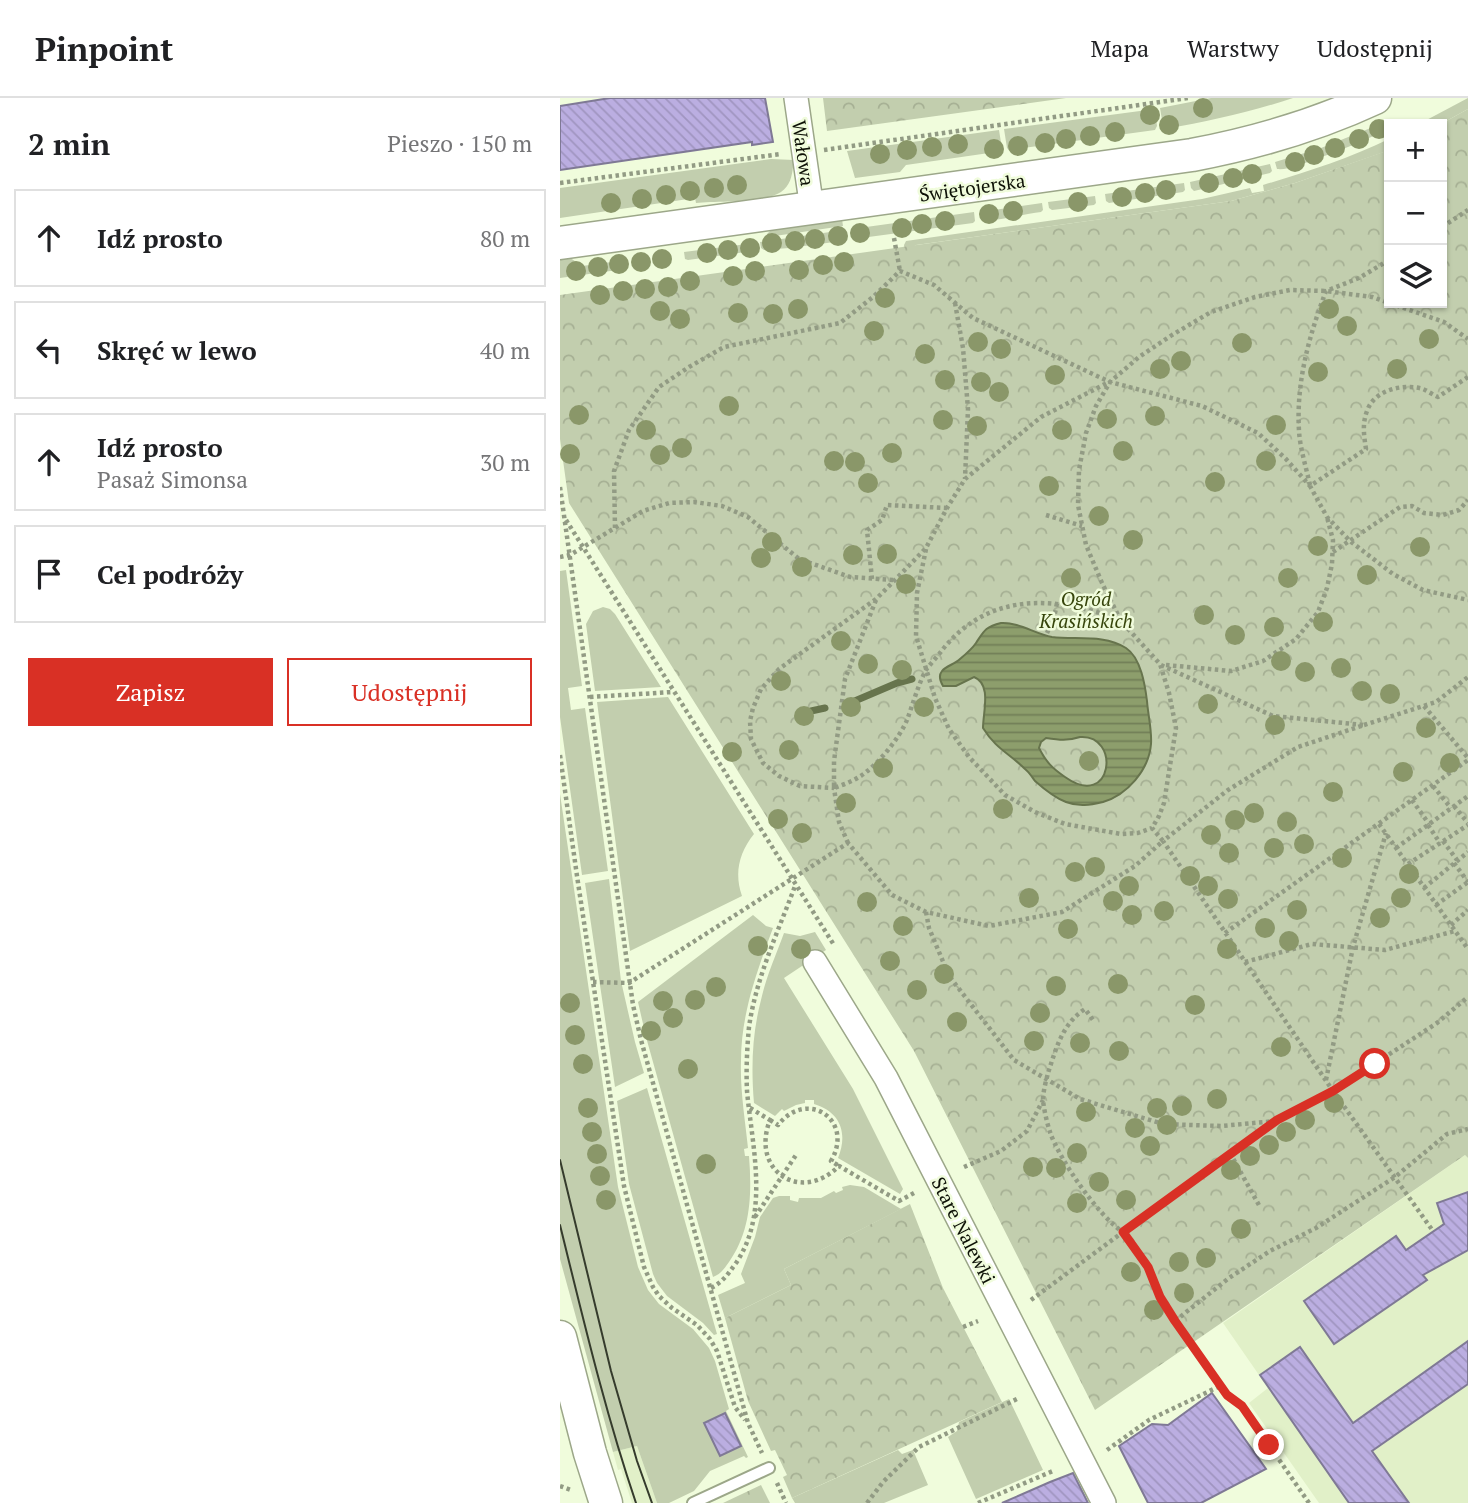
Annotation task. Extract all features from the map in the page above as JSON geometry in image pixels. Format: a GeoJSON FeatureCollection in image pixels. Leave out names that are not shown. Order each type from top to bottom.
{"type":"FeatureCollection","features":[{"type":"Feature","properties":{"kind":"street","name":"Wałowa"},"geometry":{"type":"LineString","coordinates":[[796,98],[812,209]]}},
{"type":"Feature","properties":{"kind":"street","name":"Świętojerska"},"geometry":{"type":"LineString","coordinates":[[560,243],[1166,160],[1219,150],[1299,129],[1376,98]]}},
{"type":"Feature","properties":{"kind":"street","name":"Stare Nalewki"},"geometry":{"type":"LineString","coordinates":[[815,962],[886,1078],[1104,1503]]}},
{"type":"Feature","properties":{"kind":"street"},"geometry":{"type":"LineString","coordinates":[[560,1336],[590,1453],[606,1503]]}},
{"type":"Feature","properties":{"kind":"lane"},"geometry":{"type":"LineString","coordinates":[[693,1503],[769,1468]]}},
{"type":"Feature","properties":{"kind":"path"},"geometry":{"type":"LineString","coordinates":[[815,152],[1188,98]]}},
{"type":"Feature","properties":{"kind":"path"},"geometry":{"type":"LineString","coordinates":[[560,183],[782,154]]}},
{"type":"Feature","properties":{"kind":"path"},"geometry":{"type":"LineString","coordinates":[[1447,225],[1468,210]]}},
{"type":"Feature","properties":{"kind":"path"},"geometry":{"type":"LineString","coordinates":[[894,238],[900,271]]}},
{"type":"Feature","properties":{"kind":"path"},"geometry":{"type":"LineString","coordinates":[[1310,486],[1298,432],[1303,362],[1314,323],[1326,291],[1359,278],[1384,263]]}},
{"type":"Feature","properties":{"kind":"path"},"geometry":{"type":"LineString","coordinates":[[900,271],[934,285],[973,318],[1110,382],[1202,406],[1258,433],[1310,486],[1327,517],[1333,540],[1332,564],[1318,611],[1296,639],[1263,662],[1231,671],[1160,664]]}},
{"type":"Feature","properties":{"kind":"path"},"geometry":{"type":"LineString","coordinates":[[615,528],[614,471],[629,430],[659,387],[724,346],[840,323],[900,271]]}},
{"type":"Feature","properties":{"kind":"path"},"geometry":{"type":"LineString","coordinates":[[1160,664],[1176,728],[1164,803],[1152,828],[1138,833],[1121,834],[1065,824],[1035,812],[1006,795],[968,757],[949,729],[935,698],[916,636],[917,593],[926,548],[965,480],[1041,417],[1110,382],[1150,350],[1211,312],[1255,297],[1290,290],[1372,297],[1444,322],[1468,339]]}},
{"type":"Feature","properties":{"kind":"path"},"geometry":{"type":"LineString","coordinates":[[955,302],[963,348],[968,409],[965,480]]}},
{"type":"Feature","properties":{"kind":"path"},"geometry":{"type":"LineString","coordinates":[[1310,486],[1366,449],[1363,428],[1367,408],[1383,391],[1403,387],[1422,389],[1438,397],[1468,377]]}},
{"type":"Feature","properties":{"kind":"path"},"geometry":{"type":"LineString","coordinates":[[1110,382],[1096,406],[1086,433],[1079,470],[1078,505],[1086,545],[1121,621],[1160,664],[1273,716],[1364,725]]}},
{"type":"Feature","properties":{"kind":"path"},"geometry":{"type":"LineString","coordinates":[[560,487],[629,983],[641,1040],[748,1423],[735,1407],[717,1351],[710,1339],[697,1325],[665,1302],[648,1277],[624,1186],[560,755]]}},
{"type":"Feature","properties":{"kind":"path"},"geometry":{"type":"LineString","coordinates":[[1332,553],[1400,507],[1412,506],[1424,513],[1443,515],[1459,510],[1468,500]]}},
{"type":"Feature","properties":{"kind":"path"},"geometry":{"type":"LineString","coordinates":[[560,557],[583,548],[643,511],[669,503],[694,502],[722,506],[748,517],[799,559],[850,577],[895,580]]}},
{"type":"Feature","properties":{"kind":"path"},"geometry":{"type":"LineString","coordinates":[[872,579],[867,530],[882,520],[887,505],[947,508]]}},
{"type":"Feature","properties":{"kind":"path"},"geometry":{"type":"LineString","coordinates":[[1045,515],[1082,526]]}},
{"type":"Feature","properties":{"kind":"path"},"geometry":{"type":"LineString","coordinates":[[564,517],[836,948]]}},
{"type":"Feature","properties":{"kind":"path"},"geometry":{"type":"LineString","coordinates":[[1327,517],[1350,541],[1393,574],[1423,590],[1468,600]]}},
{"type":"Feature","properties":{"kind":"path"},"geometry":{"type":"LineString","coordinates":[[926,548],[876,599],[779,669],[761,689],[750,721],[751,739],[763,763],[779,776],[800,786],[834,788],[860,777],[887,752],[905,724],[926,670],[953,637],[972,621],[993,611],[1024,604],[1057,603],[1092,610],[1121,621]]}},
{"type":"Feature","properties":{"kind":"path"},"geometry":{"type":"LineString","coordinates":[[876,599],[845,679],[834,761],[834,788],[839,822],[848,844],[892,895],[926,912],[989,926],[1062,912],[1135,866],[1228,790],[1298,747],[1436,702],[1468,677]]}},
{"type":"Feature","properties":{"kind":"path"},"geometry":{"type":"LineString","coordinates":[[1047,633],[1057,603]]}},
{"type":"Feature","properties":{"kind":"path"},"geometry":{"type":"LineString","coordinates":[[590,697],[673,692]]}},
{"type":"Feature","properties":{"kind":"path"},"geometry":{"type":"LineString","coordinates":[[1225,933],[1468,759],[1424,706]]}},
{"type":"Feature","properties":{"kind":"path"},"geometry":{"type":"LineString","coordinates":[[1408,864],[1468,825],[1433,786]]}},
{"type":"Feature","properties":{"kind":"path"},"geometry":{"type":"LineString","coordinates":[[1396,848],[1468,796]]}},
{"type":"Feature","properties":{"kind":"path"},"geometry":{"type":"LineString","coordinates":[[1412,800],[1468,882],[1436,905]]}},
{"type":"Feature","properties":{"kind":"path"},"geometry":{"type":"LineString","coordinates":[[1379,824],[1468,950]]}},
{"type":"Feature","properties":{"kind":"path"},"geometry":{"type":"LineString","coordinates":[[1152,828],[1433,1231]]}},
{"type":"Feature","properties":{"kind":"path"},"geometry":{"type":"LineString","coordinates":[[1326,1080],[1353,947],[1386,833]]}},
{"type":"Feature","properties":{"kind":"path"},"geometry":{"type":"LineString","coordinates":[[593,982],[629,983],[848,844]]}},
{"type":"Feature","properties":{"kind":"path"},"geometry":{"type":"LineString","coordinates":[[1424,888],[1468,852]]}},
{"type":"Feature","properties":{"kind":"path"},"geometry":{"type":"LineString","coordinates":[[711,1288],[723,1282],[743,1253],[754,1218],[756,1178],[749,1107],[749,1027],[755,998],[796,885]]}},
{"type":"Feature","properties":{"kind":"path"},"geometry":{"type":"LineString","coordinates":[[1451,925],[1468,910]]}},
{"type":"Feature","properties":{"kind":"path"},"geometry":{"type":"LineString","coordinates":[[926,912],[929,929],[949,976],[1014,1060],[1047,1080],[1080,1099],[1163,1124],[1221,1126],[1277,1120]]}},
{"type":"Feature","properties":{"kind":"path"},"geometry":{"type":"LineString","coordinates":[[1245,962],[1312,944],[1385,950],[1455,931]]}},
{"type":"Feature","properties":{"kind":"path"},"geometry":{"type":"LineString","coordinates":[[1460,939],[1468,933]]}},
{"type":"Feature","properties":{"kind":"path"},"geometry":{"type":"LineString","coordinates":[[1031,1300],[1277,1120],[1333,1091],[1437,1023],[1468,997]]}},
{"type":"Feature","properties":{"kind":"path"},"geometry":{"type":"LineString","coordinates":[[964,1167],[1001,1151],[1027,1131],[1043,1099],[1055,1050],[1064,1030],[1076,1015],[1085,1009],[1093,1020]]}},
{"type":"Feature","properties":{"kind":"path"},"geometry":{"type":"LineString","coordinates":[[1043,1099],[1050,1132],[1069,1169],[1100,1211],[1123,1232],[1148,1267],[1160,1297],[1191,1345],[1227,1395],[1242,1406],[1309,1503]]}},
{"type":"Feature","properties":{"kind":"path"},"geometry":{"type":"LineString","coordinates":[[749,1107],[778,1125],[793,1111],[804,1108],[824,1113],[832,1121],[839,1142],[831,1161],[899,1201],[914,1194]]}},
{"type":"Feature","properties":{"kind":"path"},"geometry":{"type":"LineString","coordinates":[[770,1120],[764,1144],[773,1167],[782,1176],[806,1183],[819,1181],[839,1166]]}},
{"type":"Feature","properties":{"kind":"path"},"geometry":{"type":"LineString","coordinates":[[1175,1321],[1270,1251],[1316,1228],[1395,1177],[1447,1135],[1468,1129]]}},
{"type":"Feature","properties":{"kind":"path"},"geometry":{"type":"LineString","coordinates":[[1230,1153],[1260,1207]]}},
{"type":"Feature","properties":{"kind":"path"},"geometry":{"type":"LineString","coordinates":[[754,1218],[796,1155]]}},
{"type":"Feature","properties":{"kind":"path"},"geometry":{"type":"LineString","coordinates":[[963,1327],[978,1321]]}},
{"type":"Feature","properties":{"kind":"path"},"geometry":{"type":"LineString","coordinates":[[1107,1450],[1149,1420],[1220,1386]]}},
{"type":"Feature","properties":{"kind":"path"},"geometry":{"type":"LineString","coordinates":[[867,1503],[883,1482],[919,1447],[1017,1399]]}},
{"type":"Feature","properties":{"kind":"path"},"geometry":{"type":"LineString","coordinates":[[978,1503],[1053,1471]]}},
{"type":"Feature","properties":{"kind":"path"},"geometry":{"type":"LineString","coordinates":[[560,1486],[571,1490]]}},
{"type":"Feature","properties":{"kind":"shaded area"},"geometry":{"type":"Polygon","coordinates":[[[1001,623],[1014,624],[1052,637],[1109,641],[1131,652],[1139,665],[1143,680],[1151,744],[1141,772],[1120,794],[1103,802],[1084,805],[1071,804],[1054,796],[998,746],[983,728],[985,692],[980,681],[974,677],[956,686],[943,686],[940,679],[942,671],[958,661],[986,630],[1001,623]],[[1046,738],[1039,748],[1056,771],[1081,785],[1093,785],[1102,778],[1106,769],[1106,757],[1102,747],[1093,739],[1046,738]]]}},
{"type":"Feature","properties":{"kind":"shaded area"},"geometry":{"type":"Polygon","coordinates":[[[1465,1155],[1468,1158],[1468,1503],[1319,1503],[1249,1403],[1268,1388],[1223,1323],[1465,1155]]]}},
{"type":"Feature","properties":{"kind":"shaded area"},"geometry":{"type":"Polygon","coordinates":[[[637,1446],[657,1503],[632,1503],[621,1469],[618,1470],[613,1452],[637,1446]]]}},
{"type":"Feature","properties":{"kind":"green space"},"geometry":{"type":"Polygon","coordinates":[[[823,98],[1066,98],[827,131],[823,98]]]}},
{"type":"Feature","properties":{"kind":"green space"},"geometry":{"type":"Polygon","coordinates":[[[1211,98],[1293,98],[1214,119],[1166,129],[1163,126],[1160,108],[1211,98]]]}},
{"type":"Feature","properties":{"kind":"green space"},"geometry":{"type":"Polygon","coordinates":[[[1468,98],[1468,109],[1447,121],[1428,119],[1468,98]]]}},
{"type":"Feature","properties":{"kind":"green space"},"geometry":{"type":"Polygon","coordinates":[[[1155,109],[1155,130],[1009,150],[1007,148],[1004,129],[1155,109]]]}},
{"type":"Feature","properties":{"kind":"green space","name":"Ogród Krasińskich"},"geometry":{"type":"Polygon","coordinates":[[[1468,109],[1468,1158],[1465,1155],[1095,1410],[914,1051],[569,503],[560,439],[560,295],[1231,201],[1295,183],[1384,152],[1384,308],[1447,308],[1447,121],[1468,109]]]}},
{"type":"Feature","properties":{"kind":"green space"},"geometry":{"type":"Polygon","coordinates":[[[1384,123],[1384,131],[1360,142],[1298,166],[1277,169],[1275,162],[1321,148],[1384,123]]]}},
{"type":"Feature","properties":{"kind":"green space"},"geometry":{"type":"Polygon","coordinates":[[[999,130],[1002,149],[995,154],[906,165],[900,172],[855,178],[847,151],[999,130]]]}},
{"type":"Feature","properties":{"kind":"green space"},"geometry":{"type":"Polygon","coordinates":[[[1384,141],[1384,152],[1295,183],[1231,201],[916,245],[905,252],[906,241],[1202,199],[1250,188],[1252,193],[1264,191],[1263,185],[1384,141]]]}},
{"type":"Feature","properties":{"kind":"green space"},"geometry":{"type":"Polygon","coordinates":[[[771,159],[794,160],[795,166],[787,187],[774,196],[753,200],[696,203],[695,198],[560,218],[560,188],[771,159]]]}},
{"type":"Feature","properties":{"kind":"green space"},"geometry":{"type":"Polygon","coordinates":[[[1270,164],[1270,173],[1194,191],[1191,188],[1190,182],[1270,164]]]}},
{"type":"Feature","properties":{"kind":"green space"},"geometry":{"type":"Polygon","coordinates":[[[1184,183],[1183,192],[1109,203],[1106,201],[1105,194],[1184,183]]]}},
{"type":"Feature","properties":{"kind":"green space"},"geometry":{"type":"Polygon","coordinates":[[[1095,196],[1094,205],[1052,210],[1049,208],[1048,202],[1095,196]]]}},
{"type":"Feature","properties":{"kind":"green space"},"geometry":{"type":"Polygon","coordinates":[[[1042,203],[1041,212],[981,220],[980,212],[1042,203]]]}},
{"type":"Feature","properties":{"kind":"green space"},"geometry":{"type":"Polygon","coordinates":[[[974,212],[973,223],[861,238],[857,234],[859,228],[974,212]]]}},
{"type":"Feature","properties":{"kind":"green space"},"geometry":{"type":"Polygon","coordinates":[[[842,219],[843,226],[768,237],[767,234],[772,229],[842,219]]]}},
{"type":"Feature","properties":{"kind":"green space"},"geometry":{"type":"Polygon","coordinates":[[[844,230],[842,241],[789,248],[761,248],[760,242],[844,230]]]}},
{"type":"Feature","properties":{"kind":"green space"},"geometry":{"type":"Polygon","coordinates":[[[755,243],[753,251],[685,259],[684,252],[755,243]]]}},
{"type":"Feature","properties":{"kind":"green space"},"geometry":{"type":"Polygon","coordinates":[[[560,257],[569,257],[582,266],[626,260],[627,266],[625,269],[560,278],[560,257]]]}},
{"type":"Feature","properties":{"kind":"green space"},"geometry":{"type":"Polygon","coordinates":[[[566,570],[582,686],[568,688],[571,710],[585,708],[608,871],[582,875],[560,717],[560,571],[566,570]]]}},
{"type":"Feature","properties":{"kind":"green space"},"geometry":{"type":"Polygon","coordinates":[[[603,607],[615,614],[661,687],[595,691],[586,624],[593,611],[603,607]]]}},
{"type":"Feature","properties":{"kind":"green space"},"geometry":{"type":"Polygon","coordinates":[[[668,697],[754,834],[739,863],[738,879],[742,896],[630,951],[597,702],[668,697]]]}},
{"type":"Feature","properties":{"kind":"green space"},"geometry":{"type":"Polygon","coordinates":[[[560,794],[618,1187],[638,1267],[648,1290],[659,1304],[693,1329],[709,1348],[729,1409],[726,1411],[748,1457],[744,1456],[710,1471],[694,1491],[669,1503],[657,1503],[637,1446],[613,1452],[560,1259],[560,794]]]}},
{"type":"Feature","properties":{"kind":"green space"},"geometry":{"type":"Polygon","coordinates":[[[609,879],[621,981],[644,1073],[615,1087],[585,883],[609,879]]]}},
{"type":"Feature","properties":{"kind":"green space"},"geometry":{"type":"Polygon","coordinates":[[[753,915],[766,926],[773,928],[751,993],[742,1044],[741,1083],[748,1148],[744,1149],[745,1156],[749,1156],[750,1198],[742,1238],[724,1269],[713,1277],[638,1002],[753,915]]]}},
{"type":"Feature","properties":{"kind":"green space"},"geometry":{"type":"Polygon","coordinates":[[[815,932],[826,950],[784,978],[853,1089],[903,1189],[900,1194],[838,1158],[842,1141],[840,1125],[831,1112],[814,1104],[814,1100],[805,1100],[805,1103],[784,1111],[782,1109],[775,1116],[754,1103],[754,1038],[768,974],[784,933],[800,936],[815,932]]]}},
{"type":"Feature","properties":{"kind":"green space"},"geometry":{"type":"Polygon","coordinates":[[[647,1088],[717,1334],[714,1335],[703,1323],[667,1296],[653,1274],[629,1184],[617,1101],[647,1088]]]}},
{"type":"Feature","properties":{"kind":"green space"},"geometry":{"type":"Polygon","coordinates":[[[850,1185],[864,1187],[901,1209],[784,1269],[791,1285],[725,1318],[718,1295],[745,1283],[741,1274],[760,1217],[773,1198],[790,1196],[790,1200],[798,1202],[799,1198],[821,1198],[850,1185]]]}},
{"type":"Feature","properties":{"kind":"green space"},"geometry":{"type":"Polygon","coordinates":[[[910,1204],[943,1288],[1002,1402],[792,1498],[783,1477],[787,1475],[775,1450],[771,1451],[748,1401],[725,1318],[791,1285],[784,1269],[910,1204]]]}},
{"type":"Feature","properties":{"kind":"green space"},"geometry":{"type":"Polygon","coordinates":[[[1009,1399],[1043,1470],[976,1499],[948,1437],[957,1431],[959,1422],[1009,1399]]]}},
{"type":"Feature","properties":{"kind":"green space"},"geometry":{"type":"Polygon","coordinates":[[[898,1450],[902,1454],[913,1450],[928,1485],[884,1503],[795,1503],[792,1498],[898,1450]]]}},
{"type":"Feature","properties":{"kind":"green space"},"geometry":{"type":"Polygon","coordinates":[[[761,1485],[770,1503],[723,1503],[761,1485]]]}},
{"type":"Feature","properties":{"kind":"building"},"geometry":{"type":"Polygon","coordinates":[[[610,98],[765,98],[773,142],[752,145],[752,142],[560,170],[560,106],[610,98]]]}},
{"type":"Feature","properties":{"kind":"building"},"geometry":{"type":"Polygon","coordinates":[[[1468,1192],[1468,1250],[1423,1275],[1427,1280],[1334,1344],[1304,1301],[1396,1236],[1406,1250],[1444,1224],[1437,1203],[1468,1192]]]}},
{"type":"Feature","properties":{"kind":"building"},"geometry":{"type":"Polygon","coordinates":[[[1468,1341],[1468,1384],[1372,1451],[1409,1503],[1349,1503],[1260,1375],[1300,1347],[1353,1423],[1468,1341]]]}},
{"type":"Feature","properties":{"kind":"building"},"geometry":{"type":"Polygon","coordinates":[[[1212,1393],[1266,1469],[1201,1503],[1148,1503],[1119,1446],[1152,1424],[1168,1425],[1212,1393]]]}},
{"type":"Feature","properties":{"kind":"building"},"geometry":{"type":"Polygon","coordinates":[[[725,1413],[741,1446],[720,1456],[704,1423],[725,1413]]]}},
{"type":"Feature","properties":{"kind":"building"},"geometry":{"type":"Polygon","coordinates":[[[1073,1473],[1088,1503],[1002,1503],[1050,1482],[1073,1473]]]}},
{"type":"Feature","properties":{"kind":"waterway"},"geometry":{"type":"LineString","coordinates":[[850,703],[912,679]]}},
{"type":"Feature","properties":{"kind":"waterway"},"geometry":{"type":"LineString","coordinates":[[811,711],[825,708]]}},
{"type":"Feature","properties":{"kind":"tram line"},"geometry":{"type":"LineString","coordinates":[[560,1160],[611,1371],[652,1503]]}},
{"type":"Feature","properties":{"kind":"tram line"},"geometry":{"type":"LineString","coordinates":[[560,1225],[604,1400],[636,1503]]}},
{"type":"Feature","properties":{"kind":"route"},"geometry":{"type":"LineString","coordinates":[[1269,1445],[1242,1406],[1227,1395],[1175,1321],[1160,1297],[1148,1267],[1123,1232],[1277,1120],[1333,1091],[1375,1064]]}}]}
